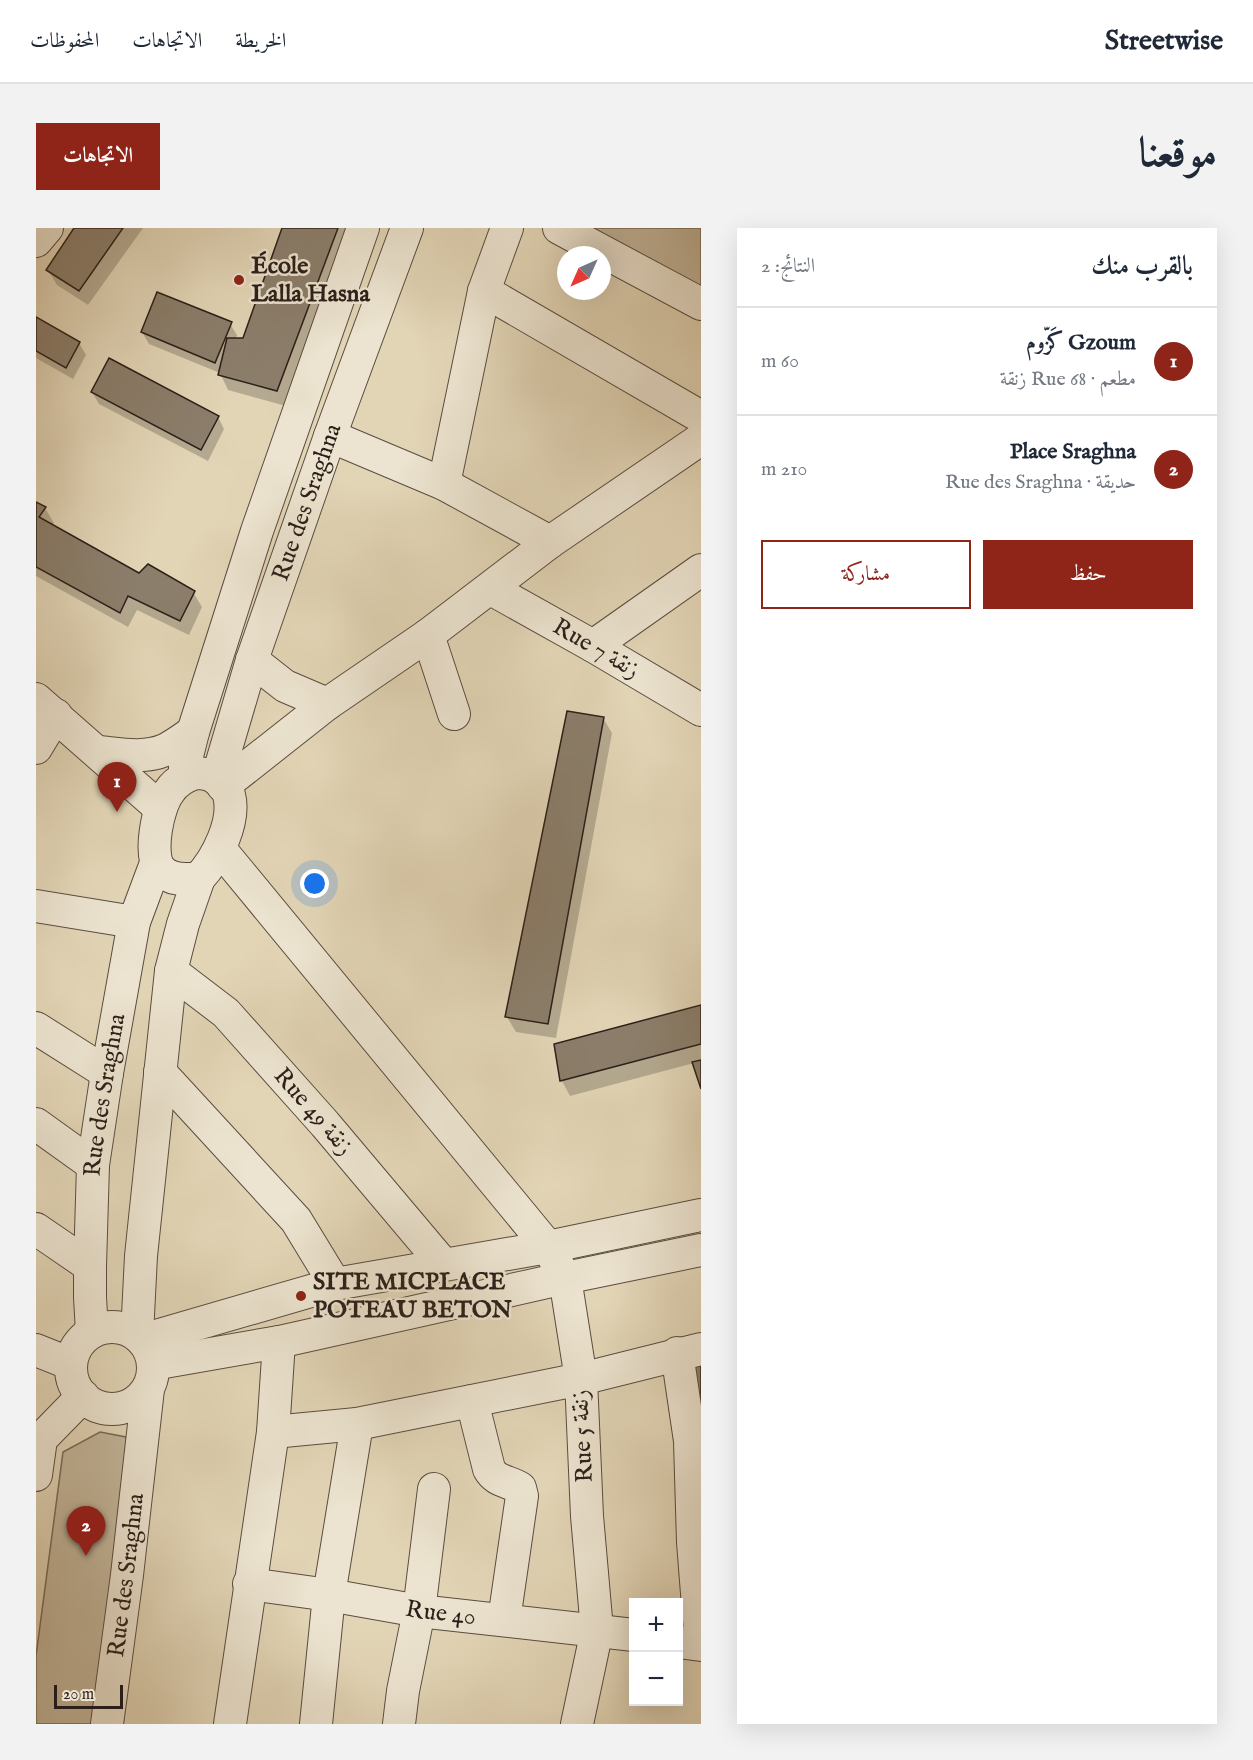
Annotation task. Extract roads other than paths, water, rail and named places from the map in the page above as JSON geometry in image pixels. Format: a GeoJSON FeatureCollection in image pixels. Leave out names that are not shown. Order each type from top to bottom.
{"type":"FeatureCollection","features":[{"type":"Feature","properties":{"kind":"street","name":"Rue des Sraghna"},"geometry":{"type":"LineString","coordinates":[[185,777],[185,764],[193,732],[256,531],[363,228]]}},
{"type":"Feature","properties":{"kind":"street","name":"Rue des Sraghna"},"geometry":{"type":"LineString","coordinates":[[220,782],[252,660],[330,436],[407,228]]}},
{"type":"Feature","properties":{"kind":"street"},"geometry":{"type":"LineString","coordinates":[[444,484],[484,291],[507,228]]}},
{"type":"Feature","properties":{"kind":"street"},"geometry":{"type":"LineString","coordinates":[[575,232],[701,304]]}},
{"type":"Feature","properties":{"kind":"street"},"geometry":{"type":"LineString","coordinates":[[484,291],[701,417]]}},
{"type":"Feature","properties":{"kind":"street"},"geometry":{"type":"LineString","coordinates":[[330,436],[444,484],[550,542]]}},
{"type":"Feature","properties":{"kind":"street"},"geometry":{"type":"LineString","coordinates":[[220,782],[327,704],[428,635],[550,542],[701,439]]}},
{"type":"Feature","properties":{"kind":"street"},"geometry":{"type":"LineString","coordinates":[[593,646],[701,570]]}},
{"type":"Feature","properties":{"kind":"street","name":"Rue 7 زنقة"},"geometry":{"type":"LineString","coordinates":[[491,589],[593,646],[694,696]]}},
{"type":"Feature","properties":{"kind":"street"},"geometry":{"type":"LineString","coordinates":[[428,635],[454,714]]}},
{"type":"Feature","properties":{"kind":"street"},"geometry":{"type":"LineString","coordinates":[[252,660],[285,686],[327,704]]}},
{"type":"Feature","properties":{"kind":"street"},"geometry":{"type":"LineString","coordinates":[[36,748],[46,707],[160,808]]}},
{"type":"Feature","properties":{"kind":"street"},"geometry":{"type":"LineString","coordinates":[[99,752],[150,754],[164,750],[193,732]]}},
{"type":"Feature","properties":{"kind":"street"},"geometry":{"type":"LineString","coordinates":[[195,773],[204,773],[220,782],[229,793],[230,811],[220,849],[214,860],[199,878],[186,880],[165,874],[156,863],[155,838],[160,808],[168,792],[185,777],[195,773]]}},
{"type":"Feature","properties":{"kind":"street","name":"Rue 5 زنقة"},"geometry":{"type":"LineString","coordinates":[[220,849],[548,1247],[565,1278],[581,1379],[587,1516],[597,1630],[577,1724]]}},
{"type":"Feature","properties":{"kind":"street","name":"Rue des Sraghna"},"geometry":{"type":"LineString","coordinates":[[92,1332],[90,1266],[93,1165],[134,922],[156,863]]}},
{"type":"Feature","properties":{"kind":"street","name":"Rue des Sraghna"},"geometry":{"type":"LineString","coordinates":[[106,1724],[127,1575],[145,1357],[141,1256],[171,971],[183,924],[199,878]]}},
{"type":"Feature","properties":{"kind":"street"},"geometry":{"type":"LineString","coordinates":[[36,906],[134,922]]}},
{"type":"Feature","properties":{"kind":"street","name":"Rue 49 زنقة"},"geometry":{"type":"LineString","coordinates":[[171,971],[226,1013],[325,1124],[443,1264]]}},
{"type":"Feature","properties":{"kind":"street"},"geometry":{"type":"LineString","coordinates":[[36,1028],[107,1073]]}},
{"type":"Feature","properties":{"kind":"street"},"geometry":{"type":"LineString","coordinates":[[160,1072],[296,1220],[335,1284]]}},
{"type":"Feature","properties":{"kind":"street"},"geometry":{"type":"LineString","coordinates":[[36,1124],[93,1165]]}},
{"type":"Feature","properties":{"kind":"street"},"geometry":{"type":"LineString","coordinates":[[145,1357],[335,1284],[548,1247],[701,1215]]}},
{"type":"Feature","properties":{"kind":"street"},"geometry":{"type":"LineString","coordinates":[[36,1229],[90,1266]]}},
{"type":"Feature","properties":{"kind":"street"},"geometry":{"type":"LineString","coordinates":[[145,1357],[279,1342],[701,1250]]}},
{"type":"Feature","properties":{"kind":"street"},"geometry":{"type":"LineString","coordinates":[[117,1327],[130,1331],[145,1357],[140,1399],[117,1409],[93,1404],[76,1387],[72,1376],[71,1364],[74,1352],[92,1332],[102,1328],[117,1327]]}},
{"type":"Feature","properties":{"kind":"street"},"geometry":{"type":"LineString","coordinates":[[230,1724],[273,1432],[279,1342]]}},
{"type":"Feature","properties":{"kind":"street"},"geometry":{"type":"LineString","coordinates":[[36,1350],[71,1364]]}},
{"type":"Feature","properties":{"kind":"street"},"geometry":{"type":"LineString","coordinates":[[273,1432],[357,1424],[581,1379],[689,1351],[696,1440],[701,1645],[683,1643]]}},
{"type":"Feature","properties":{"kind":"street"},"geometry":{"type":"LineString","coordinates":[[36,1475],[38,1439],[83,1396]]}},
{"type":"Feature","properties":{"kind":"street"},"geometry":{"type":"LineString","coordinates":[[472,1401],[492,1475],[520,1488],[522,1496],[504,1620]]}},
{"type":"Feature","properties":{"kind":"street"},"geometry":{"type":"LineString","coordinates":[[316,1724],[329,1595],[357,1424]]}},
{"type":"Feature","properties":{"kind":"street"},"geometry":{"type":"LineString","coordinates":[[399,1724],[403,1691],[419,1611],[434,1489]]}},
{"type":"Feature","properties":{"kind":"street","name":"Rue 40"},"geometry":{"type":"LineString","coordinates":[[249,1584],[419,1611],[629,1634]]}},
{"type":"Feature","properties":{"kind":"place","name":"École Lalla Hasna"},"geometry":{"type":"Point","coordinates":[239,280]}},
{"type":"Feature","properties":{"kind":"place","name":"Gzoum كَزّوم"},"geometry":{"type":"Point","coordinates":[117,812]}},
{"type":"Feature","properties":{"kind":"place","name":"SITE MICPLACE POTEAU BETON"},"geometry":{"type":"Point","coordinates":[301,1296]}},
{"type":"Feature","properties":{"kind":"place","name":"Place Sraghna"},"geometry":{"type":"Point","coordinates":[86,1556]}}]}
